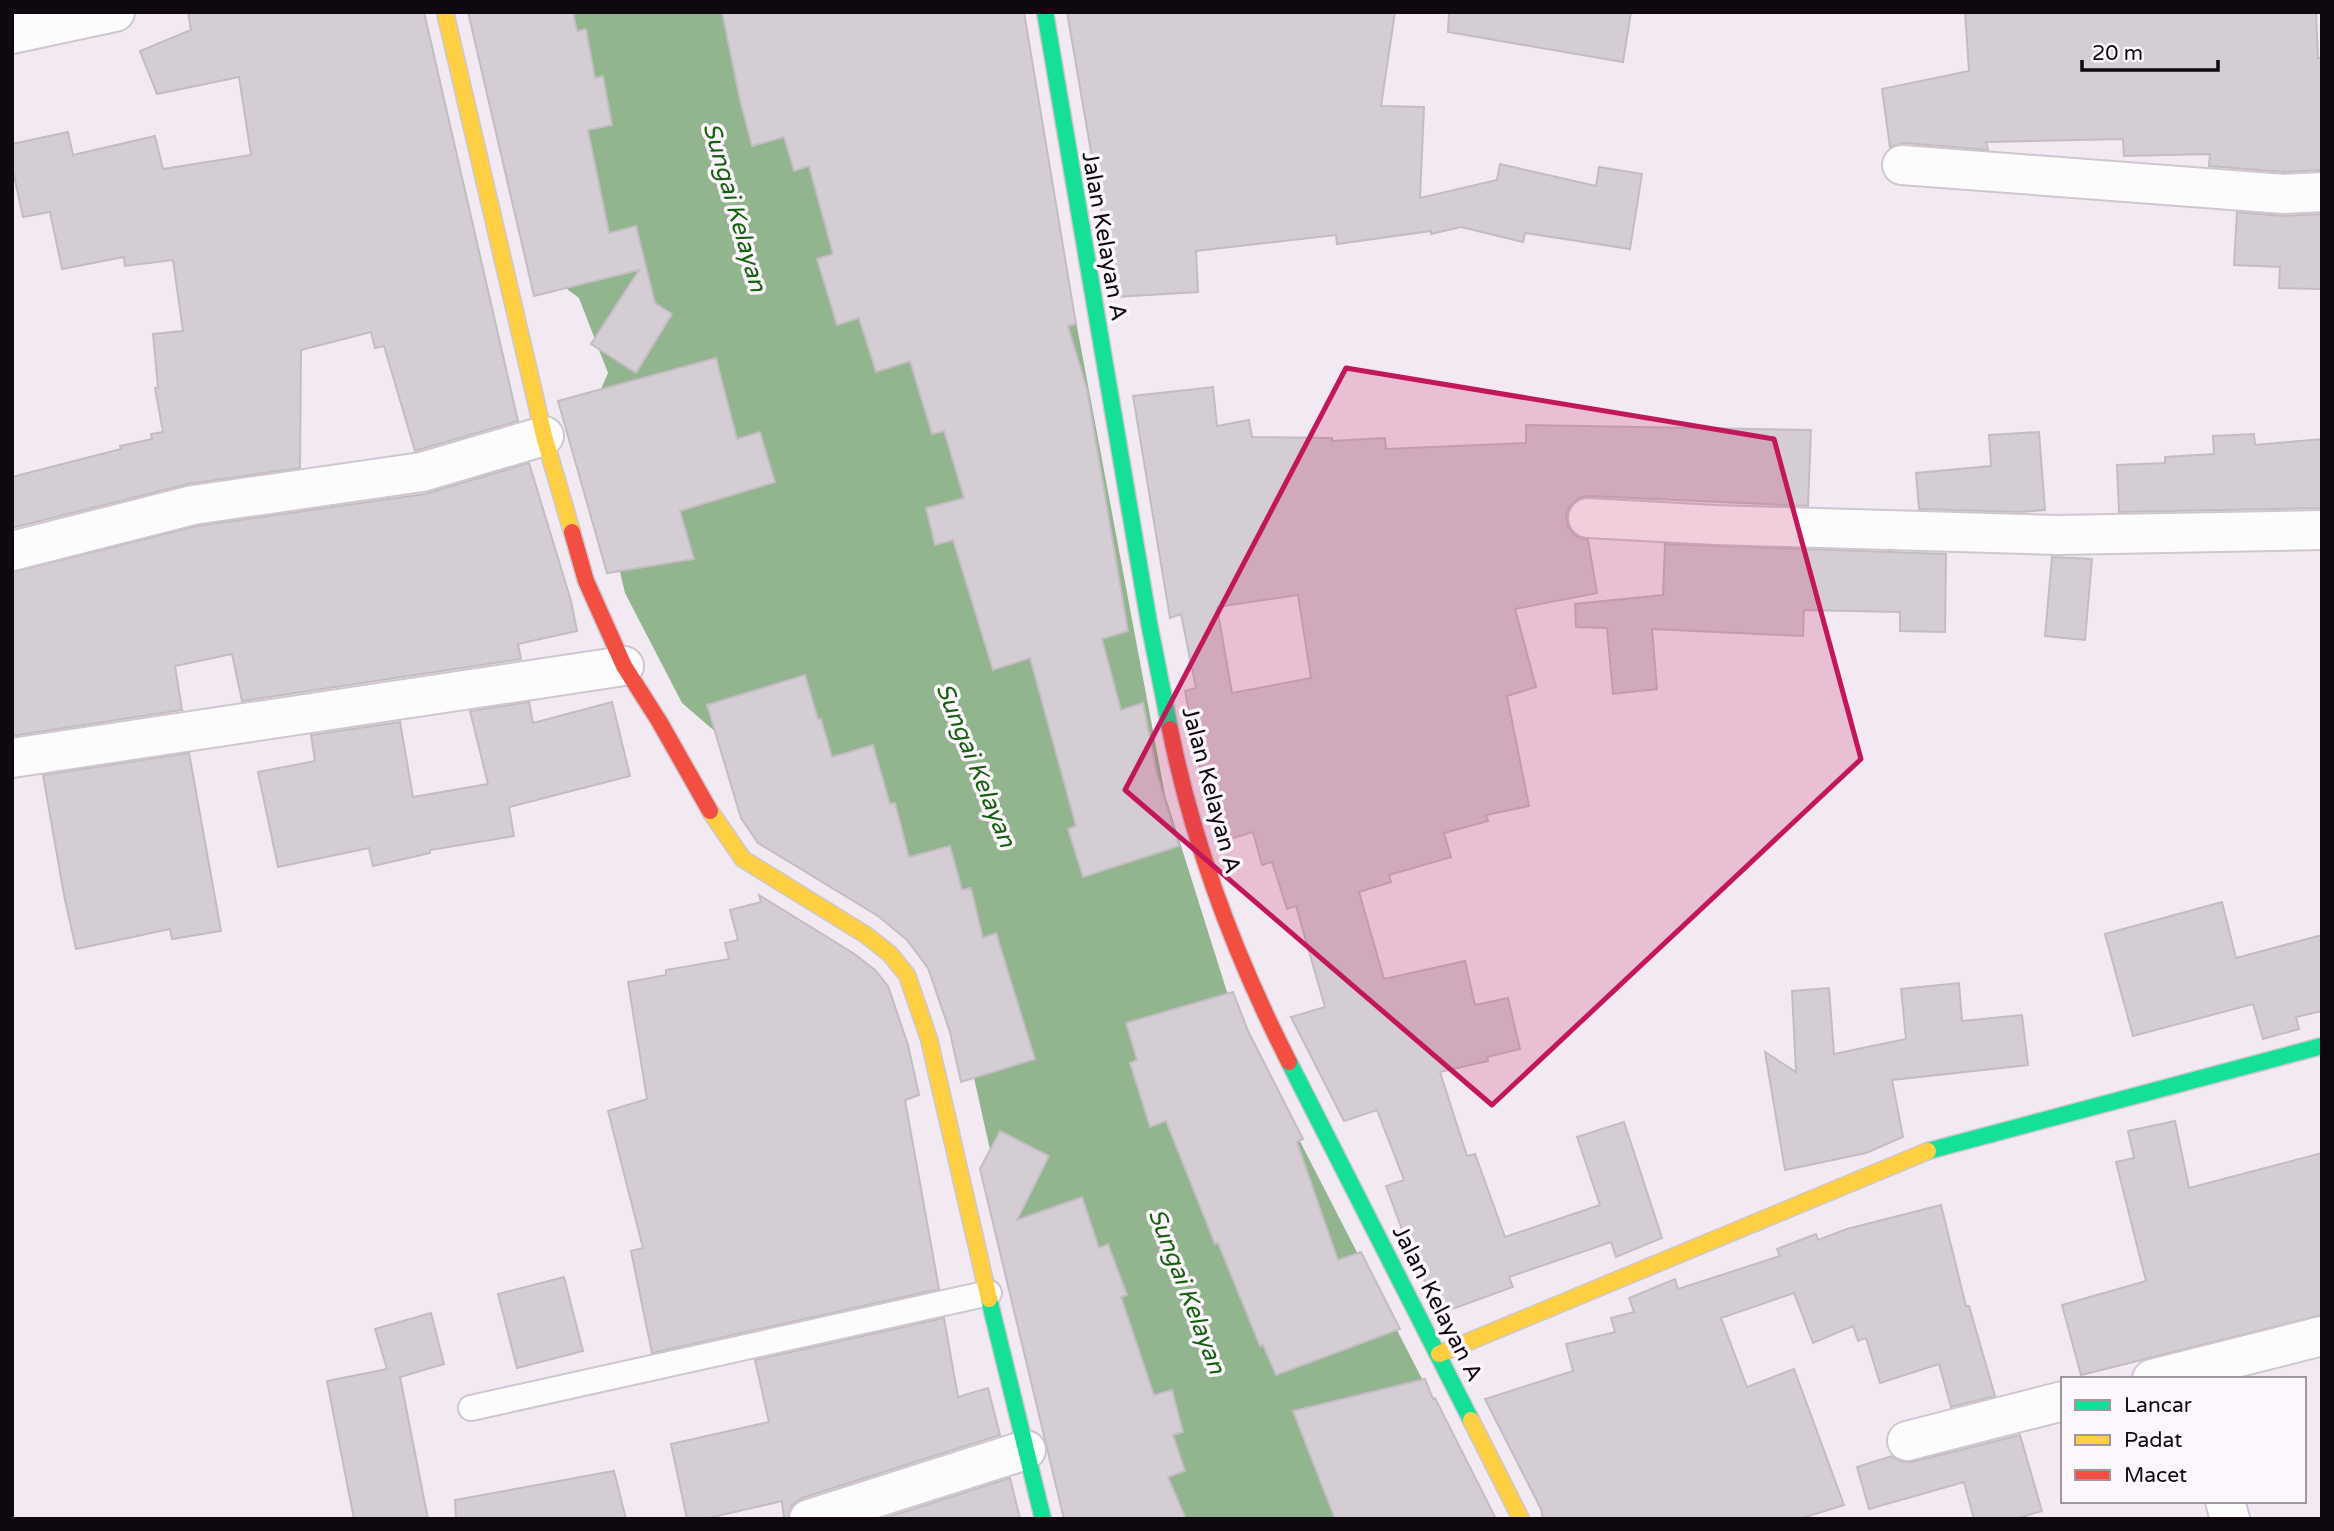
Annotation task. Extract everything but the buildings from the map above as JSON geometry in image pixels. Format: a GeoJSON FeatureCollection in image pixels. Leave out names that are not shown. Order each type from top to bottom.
{"type":"FeatureCollection","features":[{"type":"Feature","properties":{"kind":"street"},"geometry":{"type":"LineString","coordinates":[[12,34],[115,12]]}},
{"type":"Feature","properties":{"kind":"street"},"geometry":{"type":"LineString","coordinates":[[445,12],[544,436],[586,581],[624,666],[659,721],[712,816],[743,859],[866,935],[890,954],[907,975],[929,1039],[961,1185],[1043,1519]]}},
{"type":"Feature","properties":{"kind":"street","name":"Jalan Kelayan A"},"geometry":{"type":"LineString","coordinates":[[1045,12],[1147,609],[1178,768],[1215,890],[1269,1023],[1521,1519]]}},
{"type":"Feature","properties":{"kind":"street"},"geometry":{"type":"LineString","coordinates":[[1902,165],[2284,194],[2322,192]]}},
{"type":"Feature","properties":{"kind":"street"},"geometry":{"type":"LineString","coordinates":[[12,551],[193,505],[422,471],[544,436]]}},
{"type":"Feature","properties":{"kind":"street"},"geometry":{"type":"LineString","coordinates":[[1588,518],[1729,525],[2058,534],[2322,530]]}},
{"type":"Feature","properties":{"kind":"street"},"geometry":{"type":"LineString","coordinates":[[12,758],[624,666]]}},
{"type":"Feature","properties":{"kind":"street"},"geometry":{"type":"LineString","coordinates":[[1439,1354],[1922,1153],[2322,1046]]}},
{"type":"Feature","properties":{"kind":"street"},"geometry":{"type":"LineString","coordinates":[[2175,1376],[2322,1336]]}},
{"type":"Feature","properties":{"kind":"street"},"geometry":{"type":"LineString","coordinates":[[1907,1441],[2061,1402]]}},
{"type":"Feature","properties":{"kind":"street"},"geometry":{"type":"LineString","coordinates":[[809,1519],[1026,1450]]}},
{"type":"Feature","properties":{"kind":"lane"},"geometry":{"type":"LineString","coordinates":[[471,1408],[989,1293]]}},
{"type":"Feature","properties":{"kind":"highlighted area"},"geometry":{"type":"Polygon","coordinates":[[[1346,368],[1774,439],[1861,759],[1492,1105],[1125,790],[1346,368]]]}},
{"type":"Feature","properties":{"kind":"water","name":"Sungai Kelayan"},"geometry":{"type":"Polygon","coordinates":[[[493,12],[1023,12],[1040,130],[1165,795],[1233,1011],[1494,1519],[1078,1519],[1003,1208],[948,961],[899,889],[682,703],[625,593],[585,426],[608,373],[579,298],[551,277],[493,12]]]}},
{"type":"Feature","properties":{"kind":"traffic: fast"},"geometry":{"type":"LineString","coordinates":[[1045,12],[1149,623],[1170,729]]}},
{"type":"Feature","properties":{"kind":"traffic: fast"},"geometry":{"type":"LineString","coordinates":[[1928,1151],[2322,1046]]}},
{"type":"Feature","properties":{"kind":"traffic: fast"},"geometry":{"type":"LineString","coordinates":[[1289,1062],[1471,1420]]}},
{"type":"Feature","properties":{"kind":"traffic: fast"},"geometry":{"type":"LineString","coordinates":[[989,1299],[1043,1519]]}},
{"type":"Feature","properties":{"kind":"traffic: slow"},"geometry":{"type":"LineString","coordinates":[[445,12],[544,436],[572,532]]}},
{"type":"Feature","properties":{"kind":"traffic: slow"},"geometry":{"type":"LineString","coordinates":[[710,811],[743,859],[866,935],[890,954],[907,975],[929,1039],[989,1299]]}},
{"type":"Feature","properties":{"kind":"traffic: slow"},"geometry":{"type":"LineString","coordinates":[[1439,1354],[1928,1151]]}},
{"type":"Feature","properties":{"kind":"traffic: slow"},"geometry":{"type":"LineString","coordinates":[[1471,1420],[1521,1519]]}},
{"type":"Feature","properties":{"kind":"traffic: jam"},"geometry":{"type":"LineString","coordinates":[[572,532],[586,581],[624,666],[710,811]]}},
{"type":"Feature","properties":{"kind":"traffic: jam"},"geometry":{"type":"LineString","coordinates":[[1170,729],[1191,815],[1218,900],[1251,982],[1289,1062]]}}]}
